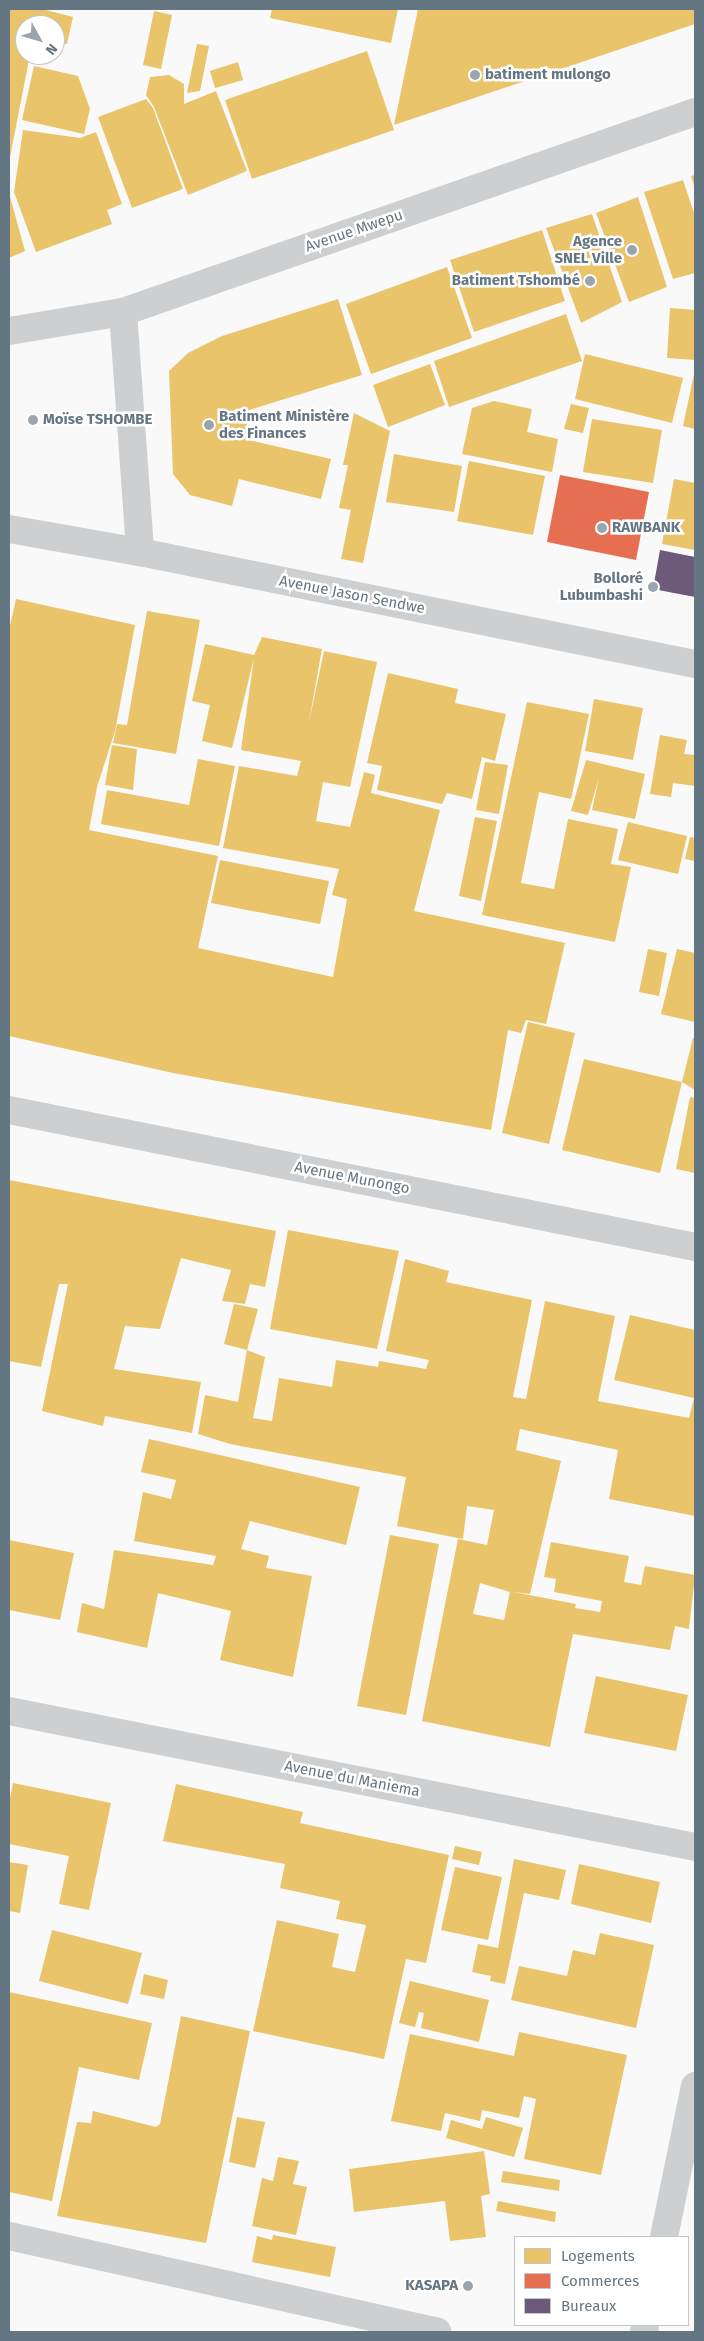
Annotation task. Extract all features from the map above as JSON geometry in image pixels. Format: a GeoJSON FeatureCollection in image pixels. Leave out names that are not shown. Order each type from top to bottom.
{"type":"FeatureCollection","features":[{"type":"Feature","properties":{"kind":"street","name":"Avenue Mwepu"},"geometry":{"type":"LineString","coordinates":[[9,331],[123,312],[695,112]]}},
{"type":"Feature","properties":{"kind":"street"},"geometry":{"type":"LineString","coordinates":[[123,312],[140,552]]}},
{"type":"Feature","properties":{"kind":"street","name":"Avenue Jason Sendwe"},"geometry":{"type":"LineString","coordinates":[[9,530],[140,552],[695,664]]}},
{"type":"Feature","properties":{"kind":"street","name":"Avenue Munongo"},"geometry":{"type":"LineString","coordinates":[[9,1110],[695,1247]]}},
{"type":"Feature","properties":{"kind":"street","name":"Avenue du Maniema"},"geometry":{"type":"LineString","coordinates":[[9,1711],[695,1847]]}},
{"type":"Feature","properties":{"kind":"street"},"geometry":{"type":"LineString","coordinates":[[664,2236],[695,2086]]}},
{"type":"Feature","properties":{"kind":"street"},"geometry":{"type":"LineString","coordinates":[[9,2236],[359,2322],[438,2332]]}},
{"type":"Feature","properties":{"kind":"building: Logements"},"geometry":{"type":"Polygon","coordinates":[[[9,9],[42,9],[73,17],[67,44],[65,44],[65,15],[15,15],[15,65],[28,65],[10,157],[9,9]]]}},
{"type":"Feature","properties":{"kind":"building: Logements"},"geometry":{"type":"Polygon","coordinates":[[[272,9],[398,9],[391,43],[270,18],[272,9]]]}},
{"type":"Feature","properties":{"kind":"building: Logements","name":"batiment mulongo"},"geometry":{"type":"Polygon","coordinates":[[[418,9],[695,9],[695,24],[394,125],[418,9]]]}},
{"type":"Feature","properties":{"kind":"building: Logements"},"geometry":{"type":"Polygon","coordinates":[[[154,11],[172,15],[161,69],[143,65],[154,11]]]}},
{"type":"Feature","properties":{"kind":"building: Logements"},"geometry":{"type":"Polygon","coordinates":[[[197,44],[209,46],[200,91],[187,93],[197,44]]]}},
{"type":"Feature","properties":{"kind":"building: Logements"},"geometry":{"type":"Polygon","coordinates":[[[367,51],[394,130],[252,179],[225,100],[367,51]]]}},
{"type":"Feature","properties":{"kind":"building: Logements"},"geometry":{"type":"Polygon","coordinates":[[[238,62],[243,80],[215,88],[210,71],[238,62]]]}},
{"type":"Feature","properties":{"kind":"building: Logements"},"geometry":{"type":"Polygon","coordinates":[[[34,66],[78,76],[90,109],[84,134],[22,120],[34,66]]]}},
{"type":"Feature","properties":{"kind":"building: Logements"},"geometry":{"type":"Polygon","coordinates":[[[169,75],[184,84],[184,104],[216,91],[247,171],[188,195],[154,107],[146,95],[150,77],[169,75]]]}},
{"type":"Feature","properties":{"kind":"building: Logements"},"geometry":{"type":"Polygon","coordinates":[[[146,99],[153,108],[183,189],[132,208],[98,117],[146,99]]]}},
{"type":"Feature","properties":{"kind":"building: Logements"},"geometry":{"type":"Polygon","coordinates":[[[23,130],[80,138],[96,132],[122,204],[107,210],[112,224],[36,252],[14,192],[23,130]]]}},
{"type":"Feature","properties":{"kind":"building: Logements"},"geometry":{"type":"Polygon","coordinates":[[[695,175],[695,189],[691,176],[695,175]]]}},
{"type":"Feature","properties":{"kind":"building: Logements"},"geometry":{"type":"Polygon","coordinates":[[[683,180],[695,216],[695,273],[673,279],[644,192],[683,180]]]}},
{"type":"Feature","properties":{"kind":"building: Logements"},"geometry":{"type":"Polygon","coordinates":[[[9,193],[25,251],[9,258],[9,193]]]}},
{"type":"Feature","properties":{"kind":"building: Logements","name":"Agence SNEL Ville"},"geometry":{"type":"Polygon","coordinates":[[[638,197],[667,287],[629,302],[596,213],[638,197]]]}},
{"type":"Feature","properties":{"kind":"building: Logements","name":"Batiment Tshombé"},"geometry":{"type":"Polygon","coordinates":[[[592,214],[622,302],[581,323],[546,228],[592,214]]]}},
{"type":"Feature","properties":{"kind":"building: Logements"},"geometry":{"type":"Polygon","coordinates":[[[542,230],[565,301],[474,332],[450,260],[542,230]]]}},
{"type":"Feature","properties":{"kind":"building: Logements"},"geometry":{"type":"Polygon","coordinates":[[[447,267],[472,338],[371,374],[346,304],[447,267]]]}},
{"type":"Feature","properties":{"kind":"building: Logements"},"geometry":{"type":"Polygon","coordinates":[[[338,299],[362,375],[246,411],[248,440],[331,459],[321,499],[239,479],[232,506],[190,495],[173,474],[169,371],[188,353],[222,336],[338,299]]]}},
{"type":"Feature","properties":{"kind":"building: Logements"},"geometry":{"type":"Polygon","coordinates":[[[670,308],[695,310],[695,360],[667,358],[670,308]]]}},
{"type":"Feature","properties":{"kind":"building: Logements"},"geometry":{"type":"Polygon","coordinates":[[[566,314],[582,361],[449,407],[434,361],[566,314]]]}},
{"type":"Feature","properties":{"kind":"building: Logements"},"geometry":{"type":"Polygon","coordinates":[[[585,354],[683,378],[672,423],[575,399],[585,354]]]}},
{"type":"Feature","properties":{"kind":"building: Logements"},"geometry":{"type":"Polygon","coordinates":[[[430,364],[445,405],[388,427],[373,385],[430,364]]]}},
{"type":"Feature","properties":{"kind":"building: Logements"},"geometry":{"type":"Polygon","coordinates":[[[695,375],[695,429],[683,426],[695,375]]]}},
{"type":"Feature","properties":{"kind":"building: Logements"},"geometry":{"type":"Polygon","coordinates":[[[494,401],[532,409],[527,432],[558,439],[552,472],[462,454],[472,408],[494,401]]]}},
{"type":"Feature","properties":{"kind":"building: Logements"},"geometry":{"type":"Polygon","coordinates":[[[571,404],[589,408],[583,433],[564,429],[571,404]]]}},
{"type":"Feature","properties":{"kind":"building: Logements"},"geometry":{"type":"Polygon","coordinates":[[[354,413],[390,431],[363,563],[341,559],[351,510],[339,508],[348,465],[343,465],[354,413]]]}},
{"type":"Feature","properties":{"kind":"building: Logements"},"geometry":{"type":"Polygon","coordinates":[[[592,419],[662,430],[653,483],[583,472],[592,419]]]}},
{"type":"Feature","properties":{"kind":"building: Logements"},"geometry":{"type":"Polygon","coordinates":[[[394,454],[462,466],[454,512],[386,502],[394,454]]]}},
{"type":"Feature","properties":{"kind":"building: Logements"},"geometry":{"type":"Polygon","coordinates":[[[469,461],[545,476],[533,535],[457,521],[469,461]]]}},
{"type":"Feature","properties":{"kind":"building: Logements"},"geometry":{"type":"Polygon","coordinates":[[[674,479],[695,483],[695,550],[662,544],[674,479]]]}},
{"type":"Feature","properties":{"kind":"building: Logements"},"geometry":{"type":"Polygon","coordinates":[[[16,599],[135,625],[115,731],[97,787],[89,830],[218,856],[198,948],[333,977],[347,899],[332,895],[339,869],[223,848],[239,766],[297,776],[301,761],[241,750],[254,658],[232,748],[202,741],[210,705],[192,701],[205,644],[254,655],[262,637],[322,649],[309,722],[324,651],[377,662],[350,787],[323,782],[316,821],[350,827],[364,772],[375,775],[371,793],[440,810],[414,911],[565,943],[546,1024],[526,1020],[521,1033],[508,1030],[491,1130],[173,1073],[9,1036],[9,630],[16,599]]]}},
{"type":"Feature","properties":{"kind":"building: Logements"},"geometry":{"type":"Polygon","coordinates":[[[147,611],[200,620],[176,754],[113,743],[117,724],[127,725],[147,611]]]}},
{"type":"Feature","properties":{"kind":"building: Logements"},"geometry":{"type":"Polygon","coordinates":[[[388,673],[458,689],[455,703],[506,714],[495,761],[482,757],[472,799],[447,793],[442,804],[377,790],[382,766],[367,763],[388,673]]]}},
{"type":"Feature","properties":{"kind":"building: Logements"},"geometry":{"type":"Polygon","coordinates":[[[594,699],[643,708],[633,760],[585,751],[594,699]]]}},
{"type":"Feature","properties":{"kind":"building: Logements"},"geometry":{"type":"Polygon","coordinates":[[[527,702],[589,714],[571,799],[539,792],[521,883],[554,889],[568,819],[618,829],[611,864],[631,867],[615,942],[482,915],[527,702]]]}},
{"type":"Feature","properties":{"kind":"building: Logements"},"geometry":{"type":"Polygon","coordinates":[[[660,735],[687,740],[684,754],[695,755],[695,786],[673,783],[671,797],[650,794],[660,735]]]}},
{"type":"Feature","properties":{"kind":"building: Logements"},"geometry":{"type":"Polygon","coordinates":[[[112,745],[137,749],[133,790],[105,785],[112,745]]]}},
{"type":"Feature","properties":{"kind":"building: Logements"},"geometry":{"type":"Polygon","coordinates":[[[198,759],[235,766],[219,846],[101,824],[107,790],[189,805],[198,759]]]}},
{"type":"Feature","properties":{"kind":"building: Logements"},"geometry":{"type":"Polygon","coordinates":[[[586,760],[645,774],[635,819],[592,810],[599,778],[588,815],[571,811],[586,760]]]}},
{"type":"Feature","properties":{"kind":"building: Logements"},"geometry":{"type":"Polygon","coordinates":[[[485,762],[508,765],[499,814],[476,810],[485,762]]]}},
{"type":"Feature","properties":{"kind":"building: Logements"},"geometry":{"type":"Polygon","coordinates":[[[475,817],[497,821],[481,901],[459,896],[475,817]]]}},
{"type":"Feature","properties":{"kind":"building: Logements"},"geometry":{"type":"Polygon","coordinates":[[[628,822],[687,836],[678,874],[618,860],[628,822]]]}},
{"type":"Feature","properties":{"kind":"building: Logements"},"geometry":{"type":"Polygon","coordinates":[[[690,837],[695,838],[695,861],[685,859],[690,837]]]}},
{"type":"Feature","properties":{"kind":"building: Logements"},"geometry":{"type":"Polygon","coordinates":[[[220,860],[329,881],[320,924],[211,903],[220,860]]]}},
{"type":"Feature","properties":{"kind":"building: Logements"},"geometry":{"type":"Polygon","coordinates":[[[648,949],[667,953],[659,996],[639,992],[648,949]]]}},
{"type":"Feature","properties":{"kind":"building: Logements"},"geometry":{"type":"Polygon","coordinates":[[[677,949],[695,953],[695,1022],[661,1014],[677,949]]]}},
{"type":"Feature","properties":{"kind":"building: Logements"},"geometry":{"type":"Polygon","coordinates":[[[528,1022],[575,1033],[549,1144],[502,1133],[528,1022]]]}},
{"type":"Feature","properties":{"kind":"building: Logements"},"geometry":{"type":"Polygon","coordinates":[[[693,1038],[695,1039],[695,1090],[682,1082],[693,1038]]]}},
{"type":"Feature","properties":{"kind":"building: Logements"},"geometry":{"type":"Polygon","coordinates":[[[584,1059],[682,1082],[660,1173],[562,1150],[584,1059]]]}},
{"type":"Feature","properties":{"kind":"building: Logements"},"geometry":{"type":"Polygon","coordinates":[[[690,1097],[695,1098],[695,1173],[676,1169],[690,1097]]]}},
{"type":"Feature","properties":{"kind":"building: Logements"},"geometry":{"type":"Polygon","coordinates":[[[9,1180],[276,1231],[265,1287],[250,1284],[245,1304],[222,1301],[231,1270],[181,1258],[160,1329],[125,1326],[114,1369],[201,1382],[192,1433],[105,1416],[103,1426],[42,1411],[68,1284],[59,1284],[41,1367],[9,1361],[9,1180]]]}},
{"type":"Feature","properties":{"kind":"building: Logements"},"geometry":{"type":"Polygon","coordinates":[[[288,1230],[399,1251],[377,1349],[270,1329],[288,1230]]]}},
{"type":"Feature","properties":{"kind":"building: Logements"},"geometry":{"type":"Polygon","coordinates":[[[405,1259],[449,1271],[446,1282],[532,1300],[513,1397],[526,1399],[545,1301],[615,1316],[598,1401],[689,1418],[694,1398],[614,1380],[630,1315],[695,1330],[695,1516],[609,1499],[618,1450],[520,1429],[516,1450],[561,1461],[530,1594],[513,1592],[576,1604],[575,1608],[600,1612],[602,1601],[554,1592],[556,1579],[544,1577],[551,1542],[629,1556],[624,1582],[641,1585],[645,1566],[695,1575],[689,1629],[675,1626],[670,1650],[573,1634],[550,1747],[422,1721],[458,1539],[487,1545],[494,1510],[467,1506],[463,1539],[397,1526],[406,1477],[230,1444],[198,1434],[205,1395],[238,1402],[247,1350],[265,1357],[253,1418],[272,1421],[279,1378],[332,1387],[336,1360],[378,1367],[379,1361],[426,1369],[429,1360],[386,1351],[405,1259]],[[480,1583],[473,1614],[504,1620],[510,1592],[480,1583]]]}},
{"type":"Feature","properties":{"kind":"building: Logements"},"geometry":{"type":"Polygon","coordinates":[[[234,1304],[258,1309],[247,1350],[224,1344],[234,1304]]]}},
{"type":"Feature","properties":{"kind":"building: Logements"},"geometry":{"type":"Polygon","coordinates":[[[149,1439],[360,1487],[346,1545],[250,1521],[241,1549],[269,1556],[266,1568],[312,1576],[293,1677],[220,1660],[231,1611],[158,1593],[147,1648],[77,1632],[82,1603],[104,1609],[114,1550],[213,1565],[216,1556],[134,1541],[143,1492],[171,1499],[176,1480],[141,1472],[149,1439]]]}},
{"type":"Feature","properties":{"kind":"building: Logements"},"geometry":{"type":"Polygon","coordinates":[[[390,1535],[439,1544],[406,1715],[357,1706],[390,1535]]]}},
{"type":"Feature","properties":{"kind":"building: Logements"},"geometry":{"type":"Polygon","coordinates":[[[9,1540],[74,1553],[60,1620],[9,1610],[9,1540]]]}},
{"type":"Feature","properties":{"kind":"building: Logements"},"geometry":{"type":"Polygon","coordinates":[[[596,1676],[688,1695],[676,1751],[584,1733],[596,1676]]]}},
{"type":"Feature","properties":{"kind":"building: Logements"},"geometry":{"type":"Polygon","coordinates":[[[13,1783],[111,1803],[89,1910],[59,1904],[69,1856],[9,1844],[9,1803],[13,1783]]]}},
{"type":"Feature","properties":{"kind":"building: Logements"},"geometry":{"type":"Polygon","coordinates":[[[176,1784],[303,1812],[300,1823],[449,1855],[426,1963],[406,1959],[384,2059],[253,2031],[277,1920],[339,1934],[332,1967],[355,1972],[366,1925],[336,1919],[340,1901],[280,1888],[285,1864],[163,1841],[176,1784]]]}},
{"type":"Feature","properties":{"kind":"building: Logements"},"geometry":{"type":"Polygon","coordinates":[[[455,1846],[482,1852],[479,1865],[452,1859],[455,1846]]]}},
{"type":"Feature","properties":{"kind":"building: Logements"},"geometry":{"type":"Polygon","coordinates":[[[514,1859],[566,1870],[559,1900],[524,1893],[505,1984],[490,1981],[491,1976],[472,1972],[478,1944],[498,1948],[514,1859]]]}},
{"type":"Feature","properties":{"kind":"building: Logements"},"geometry":{"type":"Polygon","coordinates":[[[9,1862],[28,1865],[20,1913],[9,1911],[9,1862]]]}},
{"type":"Feature","properties":{"kind":"building: Logements"},"geometry":{"type":"Polygon","coordinates":[[[579,1864],[660,1882],[651,1923],[571,1904],[579,1864]]]}},
{"type":"Feature","properties":{"kind":"building: Logements"},"geometry":{"type":"Polygon","coordinates":[[[455,1867],[502,1877],[488,1940],[441,1930],[455,1867]]]}},
{"type":"Feature","properties":{"kind":"building: Logements"},"geometry":{"type":"Polygon","coordinates":[[[52,1930],[142,1953],[128,2004],[39,1981],[52,1930]]]}},
{"type":"Feature","properties":{"kind":"building: Logements"},"geometry":{"type":"Polygon","coordinates":[[[600,1933],[654,1945],[636,2028],[511,2000],[519,1966],[567,1976],[573,1950],[595,1955],[600,1933]]]}},
{"type":"Feature","properties":{"kind":"building: Logements"},"geometry":{"type":"Polygon","coordinates":[[[144,1974],[168,1980],[164,1999],[140,1994],[144,1974]]]}},
{"type":"Feature","properties":{"kind":"building: Logements"},"geometry":{"type":"Polygon","coordinates":[[[410,1981],[489,2000],[479,2042],[421,2028],[424,2013],[419,2012],[415,2027],[399,2023],[410,1981]]]}},
{"type":"Feature","properties":{"kind":"building: Logements"},"geometry":{"type":"Polygon","coordinates":[[[9,1992],[152,2023],[139,2080],[79,2067],[52,2201],[9,2192],[9,1992]]]}},
{"type":"Feature","properties":{"kind":"building: Logements"},"geometry":{"type":"Polygon","coordinates":[[[181,2016],[250,2031],[206,2243],[57,2216],[77,2122],[91,2123],[93,2111],[156,2127],[160,2124],[181,2016]]]}},
{"type":"Feature","properties":{"kind":"building: Logements"},"geometry":{"type":"Polygon","coordinates":[[[519,2032],[627,2055],[601,2175],[524,2159],[536,2099],[524,2096],[519,2118],[482,2110],[480,2121],[445,2113],[441,2131],[391,2121],[410,2034],[514,2056],[519,2032]]]}},
{"type":"Feature","properties":{"kind":"building: Logements"},"geometry":{"type":"Polygon","coordinates":[[[237,2117],[265,2122],[255,2168],[229,2162],[237,2117]]]}},
{"type":"Feature","properties":{"kind":"building: Logements"},"geometry":{"type":"Polygon","coordinates":[[[486,2117],[523,2128],[514,2157],[446,2138],[451,2120],[482,2129],[486,2117]]]}},
{"type":"Feature","properties":{"kind":"building: Logements"},"geometry":{"type":"Polygon","coordinates":[[[484,2151],[490,2194],[481,2196],[486,2237],[450,2241],[445,2201],[354,2212],[349,2169],[484,2151]]]}},
{"type":"Feature","properties":{"kind":"building: Logements"},"geometry":{"type":"Polygon","coordinates":[[[278,2157],[299,2161],[293,2184],[307,2187],[296,2235],[252,2226],[262,2178],[273,2181],[278,2157]]]}},
{"type":"Feature","properties":{"kind":"building: Logements"},"geometry":{"type":"Polygon","coordinates":[[[503,2171],[560,2180],[559,2191],[501,2182],[503,2171]]]}},
{"type":"Feature","properties":{"kind":"building: Logements"},"geometry":{"type":"Polygon","coordinates":[[[498,2201],[556,2212],[555,2222],[496,2211],[498,2201]]]}},
{"type":"Feature","properties":{"kind":"building: Logements"},"geometry":{"type":"Polygon","coordinates":[[[273,2235],[336,2247],[330,2277],[252,2262],[257,2236],[272,2240],[273,2235]]]}},
{"type":"Feature","properties":{"kind":"building: Commerces"},"geometry":{"type":"Polygon","coordinates":[[[560,475],[649,492],[636,560],[547,542],[560,475]]]}},
{"type":"Feature","properties":{"kind":"building: Bureaux"},"geometry":{"type":"Polygon","coordinates":[[[660,550],[695,557],[695,597],[653,589],[660,550]]]}},
{"type":"Feature","properties":{"kind":"place","name":"batiment mulongo"},"geometry":{"type":"Point","coordinates":[475,75]}},
{"type":"Feature","properties":{"kind":"place","name":"Agence SNEL Ville"},"geometry":{"type":"Point","coordinates":[632,250]}},
{"type":"Feature","properties":{"kind":"place","name":"Batiment Tshombé"},"geometry":{"type":"Point","coordinates":[590,281]}},
{"type":"Feature","properties":{"kind":"place","name":"Moïse TSHOMBE"},"geometry":{"type":"Point","coordinates":[33,420]}},
{"type":"Feature","properties":{"kind":"place","name":"Batiment Ministère des Finances"},"geometry":{"type":"Point","coordinates":[209,425]}},
{"type":"Feature","properties":{"kind":"place","name":"RAWBANK"},"geometry":{"type":"Point","coordinates":[602,528]}},
{"type":"Feature","properties":{"kind":"place","name":"Bolloré Lubumbashi"},"geometry":{"type":"Point","coordinates":[653,587]}},
{"type":"Feature","properties":{"kind":"place","name":"KASAPA"},"geometry":{"type":"Point","coordinates":[468,2286]}}]}
